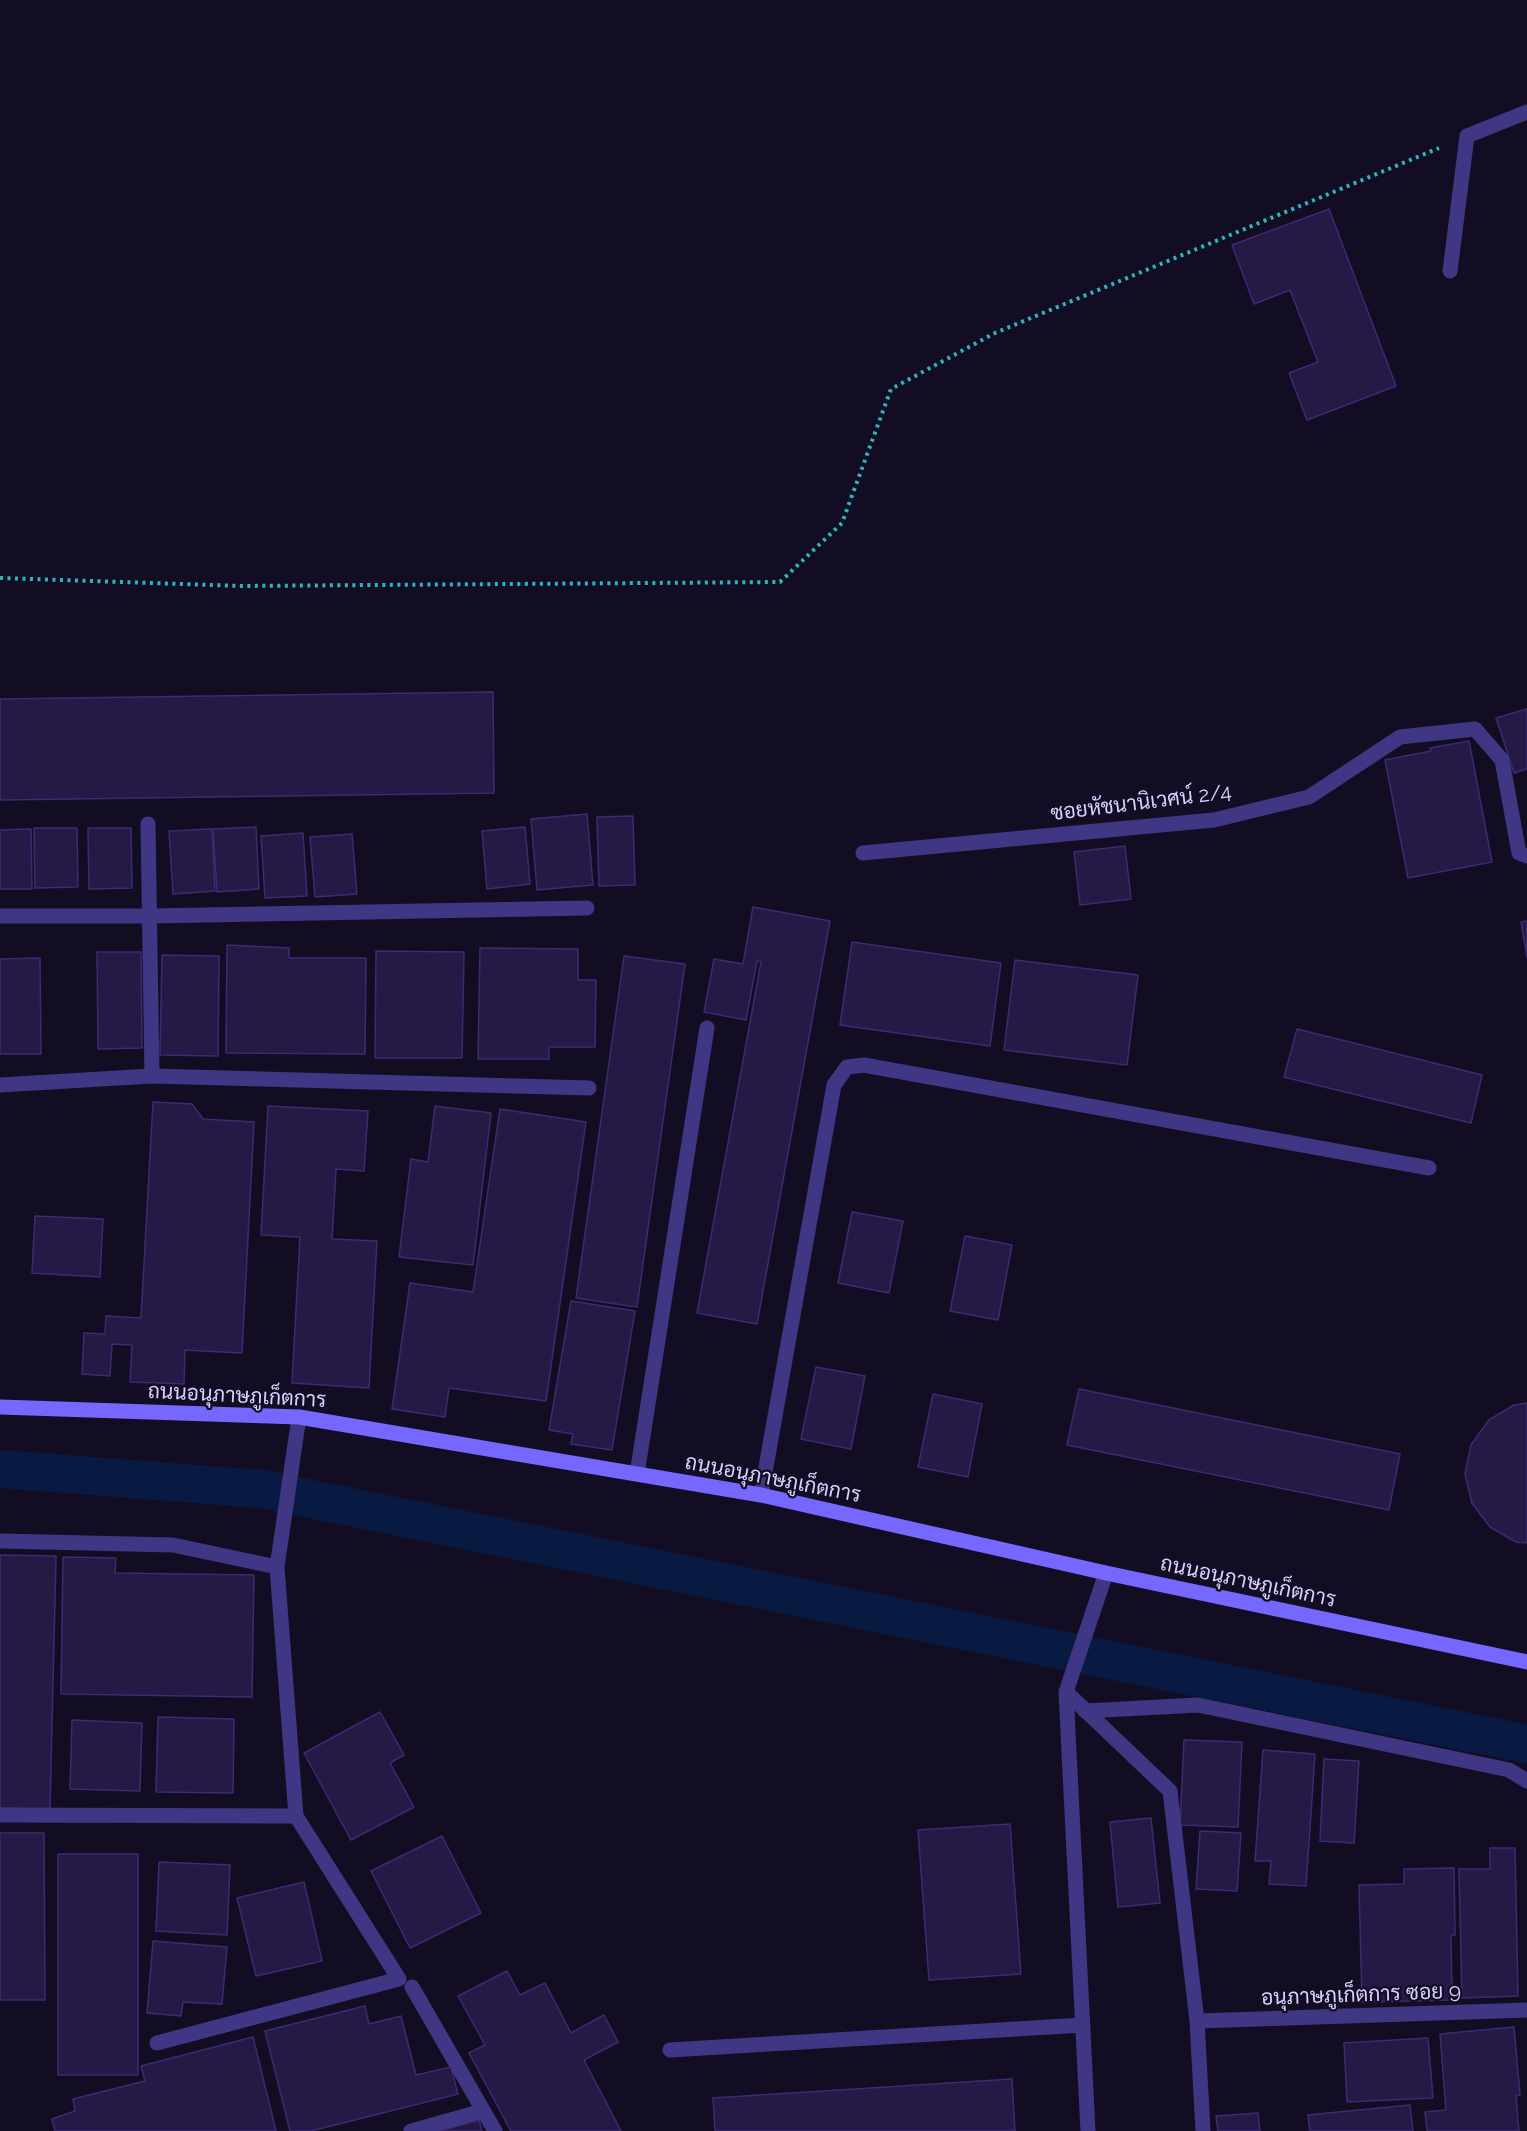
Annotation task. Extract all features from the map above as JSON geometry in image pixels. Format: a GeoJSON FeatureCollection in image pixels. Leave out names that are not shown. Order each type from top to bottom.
{"type":"FeatureCollection","features":[{"type":"Feature","properties":{"kind":"street"},"geometry":{"type":"LineString","coordinates":[[1450,271],[1467,136],[1527,112]]}},
{"type":"Feature","properties":{"kind":"street","name":"ซอยหัชนานิเวศน์ 2/4"},"geometry":{"type":"LineString","coordinates":[[863,853],[1214,820],[1309,796],[1400,737],[1476,729],[1503,760],[1519,853],[1527,856]]}},
{"type":"Feature","properties":{"kind":"street"},"geometry":{"type":"LineString","coordinates":[[148,824],[152,1076]]}},
{"type":"Feature","properties":{"kind":"street"},"geometry":{"type":"LineString","coordinates":[[0,916],[150,916],[587,908]]}},
{"type":"Feature","properties":{"kind":"street"},"geometry":{"type":"LineString","coordinates":[[637,1474],[707,1028]]}},
{"type":"Feature","properties":{"kind":"street"},"geometry":{"type":"LineString","coordinates":[[761,1495],[834,1085],[847,1067],[864,1065],[1429,1168]]}},
{"type":"Feature","properties":{"kind":"street"},"geometry":{"type":"LineString","coordinates":[[0,1085],[152,1076],[589,1088]]}},
{"type":"Feature","properties":{"kind":"street","name":"ถนนอนุภาษภูเก็ตการ"},"geometry":{"type":"LineString","coordinates":[[0,1407],[299,1417],[761,1495],[1106,1573],[1527,1662]]}},
{"type":"Feature","properties":{"kind":"street"},"geometry":{"type":"LineString","coordinates":[[157,2043],[399,1978],[296,1815],[277,1567],[299,1417]]}},
{"type":"Feature","properties":{"kind":"street"},"geometry":{"type":"LineString","coordinates":[[0,1541],[173,1545],[277,1567]]}},
{"type":"Feature","properties":{"kind":"street"},"geometry":{"type":"LineString","coordinates":[[1088,2131],[1066,1692],[1106,1573]]}},
{"type":"Feature","properties":{"kind":"street"},"geometry":{"type":"LineString","coordinates":[[1066,1692],[1170,1791],[1197,2021],[1203,2131]]}},
{"type":"Feature","properties":{"kind":"street"},"geometry":{"type":"LineString","coordinates":[[1085,1711],[1198,1706],[1509,1770],[1527,1781]]}},
{"type":"Feature","properties":{"kind":"street"},"geometry":{"type":"LineString","coordinates":[[0,1815],[296,1815]]}},
{"type":"Feature","properties":{"kind":"street"},"geometry":{"type":"LineString","coordinates":[[412,1988],[495,2131]]}},
{"type":"Feature","properties":{"kind":"street","name":"อนุภาษภูเก็ตการ ซอย 9"},"geometry":{"type":"LineString","coordinates":[[1197,2021],[1527,2010]]}},
{"type":"Feature","properties":{"kind":"street"},"geometry":{"type":"LineString","coordinates":[[670,2050],[1082,2025]]}},
{"type":"Feature","properties":{"kind":"street"},"geometry":{"type":"LineString","coordinates":[[411,2131],[483,2111]]}},
{"type":"Feature","properties":{"kind":"path"},"geometry":{"type":"LineString","coordinates":[[0,578],[241,586],[780,582],[842,523],[891,389],[995,333],[1467,136]]}},
{"type":"Feature","properties":{"kind":"building"},"geometry":{"type":"Polygon","coordinates":[[[1329,209],[1396,386],[1307,420],[1289,373],[1318,362],[1290,290],[1254,304],[1232,245],[1329,209]]]}},
{"type":"Feature","properties":{"kind":"building"},"geometry":{"type":"Polygon","coordinates":[[[493,692],[494,793],[0,800],[0,699],[493,692]]]}},
{"type":"Feature","properties":{"kind":"building"},"geometry":{"type":"Polygon","coordinates":[[[1527,709],[1527,769],[1514,773],[1496,718],[1527,709]]]}},
{"type":"Feature","properties":{"kind":"building"},"geometry":{"type":"Polygon","coordinates":[[[1469,741],[1492,862],[1408,878],[1385,760],[1469,741]]]}},
{"type":"Feature","properties":{"kind":"building"},"geometry":{"type":"Polygon","coordinates":[[[587,814],[593,885],[537,890],[531,819],[587,814]]]}},
{"type":"Feature","properties":{"kind":"building"},"geometry":{"type":"Polygon","coordinates":[[[633,816],[635,885],[599,886],[597,817],[633,816]]]}},
{"type":"Feature","properties":{"kind":"building"},"geometry":{"type":"Polygon","coordinates":[[[256,827],[259,889],[217,892],[213,829],[256,827]]]}},
{"type":"Feature","properties":{"kind":"building"},"geometry":{"type":"Polygon","coordinates":[[[525,827],[530,884],[487,889],[482,831],[525,827]]]}},
{"type":"Feature","properties":{"kind":"building"},"geometry":{"type":"Polygon","coordinates":[[[34,828],[77,828],[78,887],[35,888],[34,828]]]}},
{"type":"Feature","properties":{"kind":"building"},"geometry":{"type":"Polygon","coordinates":[[[88,828],[131,828],[132,888],[89,889],[88,828]]]}},
{"type":"Feature","properties":{"kind":"building"},"geometry":{"type":"Polygon","coordinates":[[[31,829],[32,889],[0,889],[0,830],[31,829]]]}},
{"type":"Feature","properties":{"kind":"building"},"geometry":{"type":"Polygon","coordinates":[[[212,829],[215,891],[173,894],[169,831],[212,829]]]}},
{"type":"Feature","properties":{"kind":"building"},"geometry":{"type":"Polygon","coordinates":[[[303,833],[307,896],[265,898],[261,836],[303,833]]]}},
{"type":"Feature","properties":{"kind":"building"},"geometry":{"type":"Polygon","coordinates":[[[352,834],[357,894],[315,897],[310,837],[352,834]]]}},
{"type":"Feature","properties":{"kind":"building"},"geometry":{"type":"Polygon","coordinates":[[[1125,846],[1131,899],[1080,905],[1074,852],[1125,846]]]}},
{"type":"Feature","properties":{"kind":"building"},"geometry":{"type":"Polygon","coordinates":[[[753,907],[830,921],[757,1324],[697,1313],[761,962],[757,961],[746,1020],[704,1012],[714,959],[743,964],[753,907]]]}},
{"type":"Feature","properties":{"kind":"building"},"geometry":{"type":"Polygon","coordinates":[[[1527,921],[1527,957],[1521,922],[1527,921]]]}},
{"type":"Feature","properties":{"kind":"building"},"geometry":{"type":"Polygon","coordinates":[[[852,942],[1001,963],[990,1046],[840,1025],[852,942]]]}},
{"type":"Feature","properties":{"kind":"building"},"geometry":{"type":"Polygon","coordinates":[[[227,945],[289,948],[289,958],[366,958],[365,1054],[226,1053],[227,945]]]}},
{"type":"Feature","properties":{"kind":"building"},"geometry":{"type":"Polygon","coordinates":[[[480,948],[578,949],[578,980],[596,980],[595,1047],[549,1047],[549,1059],[478,1059],[480,948]]]}},
{"type":"Feature","properties":{"kind":"building"},"geometry":{"type":"Polygon","coordinates":[[[376,951],[464,952],[462,1058],[375,1058],[376,951]]]}},
{"type":"Feature","properties":{"kind":"building"},"geometry":{"type":"Polygon","coordinates":[[[97,952],[141,952],[142,1048],[98,1049],[97,952]]]}},
{"type":"Feature","properties":{"kind":"building"},"geometry":{"type":"Polygon","coordinates":[[[162,955],[219,956],[218,1056],[160,1055],[162,955]]]}},
{"type":"Feature","properties":{"kind":"building"},"geometry":{"type":"Polygon","coordinates":[[[624,956],[685,964],[637,1307],[576,1298],[624,956]]]}},
{"type":"Feature","properties":{"kind":"building"},"geometry":{"type":"Polygon","coordinates":[[[40,958],[41,1054],[0,1054],[0,959],[40,958]]]}},
{"type":"Feature","properties":{"kind":"building"},"geometry":{"type":"Polygon","coordinates":[[[1015,960],[1138,975],[1127,1065],[1004,1050],[1015,960]]]}},
{"type":"Feature","properties":{"kind":"building"},"geometry":{"type":"Polygon","coordinates":[[[1297,1029],[1482,1075],[1471,1123],[1284,1077],[1297,1029]]]}},
{"type":"Feature","properties":{"kind":"building"},"geometry":{"type":"Polygon","coordinates":[[[153,1102],[192,1104],[203,1119],[254,1122],[242,1353],[185,1350],[184,1384],[130,1382],[132,1345],[112,1344],[110,1376],[82,1374],[84,1333],[105,1334],[106,1316],[141,1318],[153,1102]]]}},
{"type":"Feature","properties":{"kind":"building"},"geometry":{"type":"Polygon","coordinates":[[[268,1106],[368,1111],[364,1171],[336,1169],[332,1239],[377,1241],[369,1388],[292,1383],[300,1237],[261,1235],[268,1106]]]}},
{"type":"Feature","properties":{"kind":"building"},"geometry":{"type":"Polygon","coordinates":[[[435,1106],[491,1113],[473,1265],[399,1257],[411,1159],[428,1162],[435,1106]]]}},
{"type":"Feature","properties":{"kind":"building"},"geometry":{"type":"Polygon","coordinates":[[[500,1109],[586,1122],[546,1401],[449,1388],[445,1417],[392,1409],[410,1283],[473,1292],[500,1109]]]}},
{"type":"Feature","properties":{"kind":"building"},"geometry":{"type":"Polygon","coordinates":[[[852,1212],[903,1221],[889,1293],[838,1283],[852,1212]]]}},
{"type":"Feature","properties":{"kind":"building"},"geometry":{"type":"Polygon","coordinates":[[[35,1216],[103,1219],[100,1277],[32,1273],[35,1216]]]}},
{"type":"Feature","properties":{"kind":"building"},"geometry":{"type":"Polygon","coordinates":[[[965,1236],[1012,1245],[998,1320],[950,1311],[965,1236]]]}},
{"type":"Feature","properties":{"kind":"building"},"geometry":{"type":"Polygon","coordinates":[[[571,1301],[635,1311],[612,1450],[571,1444],[573,1434],[549,1430],[571,1301]]]}},
{"type":"Feature","properties":{"kind":"building"},"geometry":{"type":"Polygon","coordinates":[[[816,1367],[865,1376],[851,1449],[801,1439],[816,1367]]]}},
{"type":"Feature","properties":{"kind":"building"},"geometry":{"type":"Polygon","coordinates":[[[1079,1389],[1400,1454],[1389,1510],[1067,1445],[1079,1389]]]}},
{"type":"Feature","properties":{"kind":"building"},"geometry":{"type":"Polygon","coordinates":[[[933,1394],[982,1404],[968,1477],[918,1467],[933,1394]]]}},
{"type":"Feature","properties":{"kind":"building"},"geometry":{"type":"Polygon","coordinates":[[[1527,1403],[1527,1543],[1516,1542],[1490,1527],[1472,1503],[1465,1474],[1471,1445],[1489,1420],[1514,1405],[1527,1403]]]}},
{"type":"Feature","properties":{"kind":"building"},"geometry":{"type":"Polygon","coordinates":[[[0,1555],[56,1556],[50,1809],[0,1808],[0,1555]]]}},
{"type":"Feature","properties":{"kind":"building"},"geometry":{"type":"Polygon","coordinates":[[[63,1557],[116,1558],[115,1573],[254,1575],[252,1697],[61,1694],[63,1557]]]}},
{"type":"Feature","properties":{"kind":"building"},"geometry":{"type":"Polygon","coordinates":[[[380,1712],[404,1755],[390,1763],[414,1807],[351,1840],[304,1753],[380,1712]]]}},
{"type":"Feature","properties":{"kind":"building"},"geometry":{"type":"Polygon","coordinates":[[[158,1717],[234,1719],[233,1793],[156,1792],[158,1717]]]}},
{"type":"Feature","properties":{"kind":"building"},"geometry":{"type":"Polygon","coordinates":[[[72,1720],[142,1723],[140,1791],[70,1789],[72,1720]]]}},
{"type":"Feature","properties":{"kind":"building"},"geometry":{"type":"Polygon","coordinates":[[[1184,1740],[1242,1742],[1238,1827],[1180,1825],[1184,1740]]]}},
{"type":"Feature","properties":{"kind":"building"},"geometry":{"type":"Polygon","coordinates":[[[1263,1750],[1315,1754],[1306,1886],[1269,1884],[1271,1861],[1255,1861],[1263,1750]]]}},
{"type":"Feature","properties":{"kind":"building"},"geometry":{"type":"Polygon","coordinates":[[[1324,1759],[1359,1761],[1354,1843],[1320,1841],[1324,1759]]]}},
{"type":"Feature","properties":{"kind":"building"},"geometry":{"type":"Polygon","coordinates":[[[1151,1818],[1160,1903],[1118,1907],[1110,1822],[1151,1818]]]}},
{"type":"Feature","properties":{"kind":"building"},"geometry":{"type":"Polygon","coordinates":[[[1010,1824],[1021,1974],[929,1980],[918,1830],[1010,1824]]]}},
{"type":"Feature","properties":{"kind":"building"},"geometry":{"type":"Polygon","coordinates":[[[1200,1831],[1241,1833],[1237,1891],[1196,1889],[1200,1831]]]}},
{"type":"Feature","properties":{"kind":"building"},"geometry":{"type":"Polygon","coordinates":[[[0,1833],[44,1833],[45,2000],[0,2000],[0,1833]]]}},
{"type":"Feature","properties":{"kind":"building"},"geometry":{"type":"Polygon","coordinates":[[[442,1836],[481,1913],[410,1948],[371,1871],[442,1836]]]}},
{"type":"Feature","properties":{"kind":"building"},"geometry":{"type":"Polygon","coordinates":[[[1490,1848],[1515,1848],[1518,1996],[1462,1998],[1459,1869],[1490,1869],[1490,1848]]]}},
{"type":"Feature","properties":{"kind":"building"},"geometry":{"type":"Polygon","coordinates":[[[58,1854],[138,1854],[138,2075],[58,2075],[58,1854]]]}},
{"type":"Feature","properties":{"kind":"building"},"geometry":{"type":"Polygon","coordinates":[[[159,1862],[230,1865],[227,1935],[156,1931],[159,1862]]]}},
{"type":"Feature","properties":{"kind":"building"},"geometry":{"type":"Polygon","coordinates":[[[1454,1868],[1455,1935],[1451,1935],[1452,2000],[1362,2002],[1359,1885],[1404,1884],[1404,1869],[1454,1868]]]}},
{"type":"Feature","properties":{"kind":"building"},"geometry":{"type":"Polygon","coordinates":[[[304,1882],[322,1961],[256,1976],[237,1898],[304,1882]]]}},
{"type":"Feature","properties":{"kind":"building"},"geometry":{"type":"Polygon","coordinates":[[[153,1941],[227,1947],[222,2004],[183,2002],[181,2016],[147,2013],[153,1941]]]}},
{"type":"Feature","properties":{"kind":"building"},"geometry":{"type":"Polygon","coordinates":[[[507,1971],[520,1995],[545,1983],[571,2033],[604,2015],[618,2042],[584,2060],[621,2131],[511,2131],[469,2053],[485,2045],[458,1996],[507,1971]]]}},
{"type":"Feature","properties":{"kind":"building"},"geometry":{"type":"Polygon","coordinates":[[[365,2006],[369,2024],[401,2016],[416,2075],[451,2067],[458,2094],[311,2131],[290,2131],[265,2031],[365,2006]]]}},
{"type":"Feature","properties":{"kind":"building"},"geometry":{"type":"Polygon","coordinates":[[[1514,2027],[1520,2095],[1516,2096],[1519,2131],[1427,2131],[1425,2112],[1446,2110],[1440,2034],[1514,2027]]]}},
{"type":"Feature","properties":{"kind":"building"},"geometry":{"type":"Polygon","coordinates":[[[253,2037],[276,2131],[55,2131],[52,2119],[75,2111],[73,2099],[145,2081],[141,2066],[253,2037]]]}},
{"type":"Feature","properties":{"kind":"building"},"geometry":{"type":"Polygon","coordinates":[[[1428,2038],[1433,2098],[1347,2102],[1344,2043],[1428,2038]]]}},
{"type":"Feature","properties":{"kind":"building"},"geometry":{"type":"Polygon","coordinates":[[[1012,2079],[1015,2131],[715,2131],[713,2098],[1012,2079]]]}},
{"type":"Feature","properties":{"kind":"building"},"geometry":{"type":"Polygon","coordinates":[[[1410,2105],[1413,2131],[1310,2131],[1308,2115],[1410,2105]]]}},
{"type":"Feature","properties":{"kind":"building"},"geometry":{"type":"Polygon","coordinates":[[[1258,2113],[1260,2131],[1218,2131],[1216,2116],[1258,2113]]]}},
{"type":"Feature","properties":{"kind":"building"},"geometry":{"type":"Polygon","coordinates":[[[479,2120],[482,2131],[439,2131],[479,2120]]]}},
{"type":"Feature","properties":{"kind":"waterway"},"geometry":{"type":"LineString","coordinates":[[0,1469],[261,1489],[1527,1744]]}}]}
